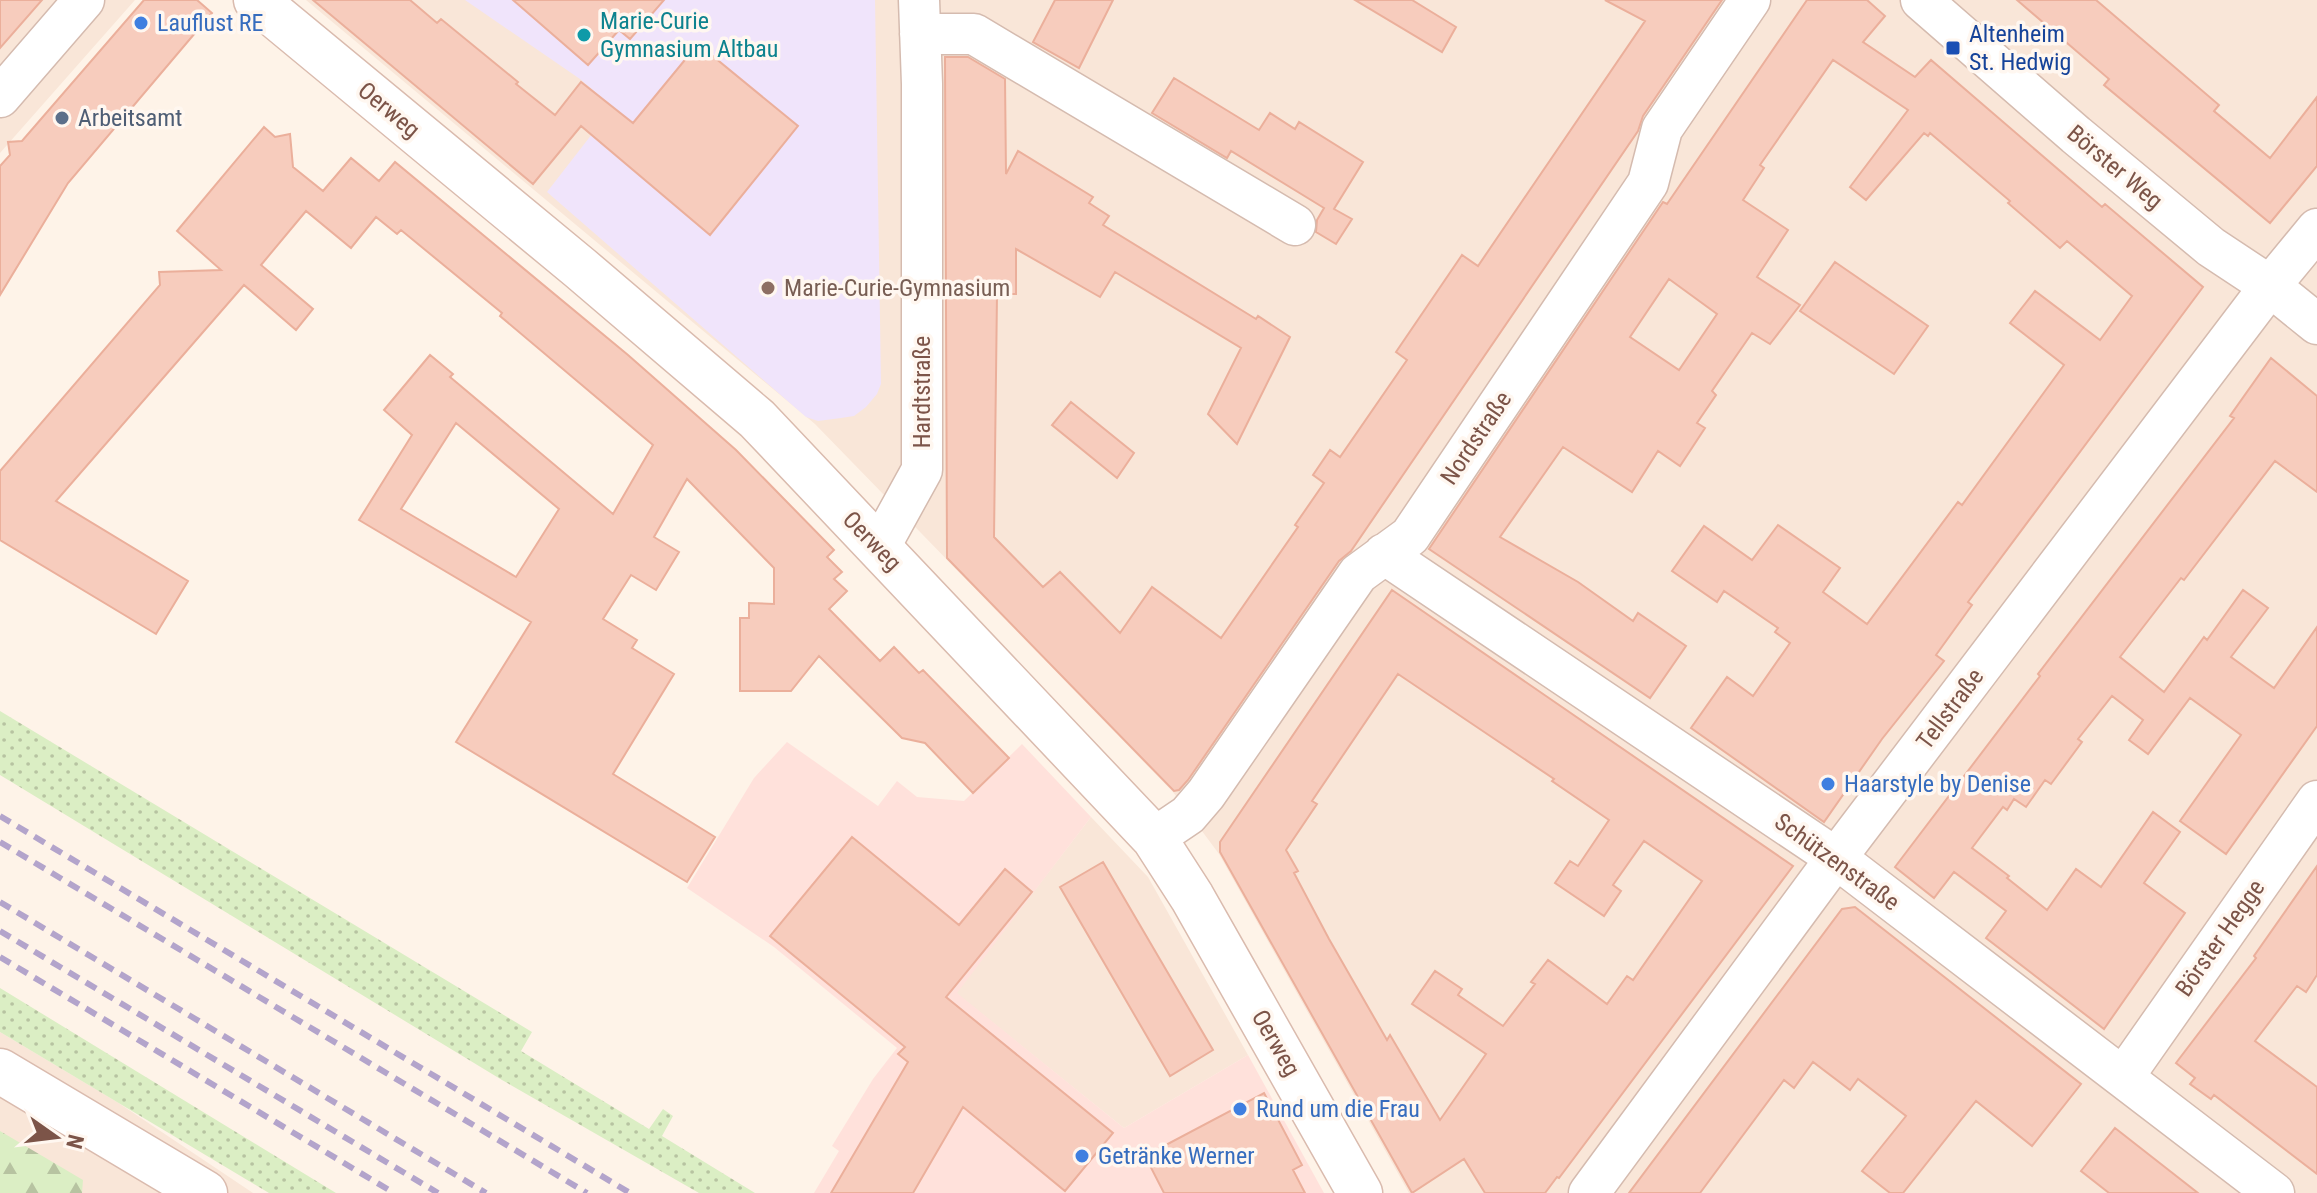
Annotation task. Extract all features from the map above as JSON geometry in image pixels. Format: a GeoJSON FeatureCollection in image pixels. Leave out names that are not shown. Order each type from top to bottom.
{"type":"FeatureCollection","features":[{"type":"Feature","properties":{"kind":"main road","name":"Oerweg"},"geometry":{"type":"LineString","coordinates":[[256,0],[757,419],[1154,838],[1192,897],[1360,1193]]}},
{"type":"Feature","properties":{"kind":"main road"},"geometry":{"type":"LineString","coordinates":[[0,1071],[205,1193]]}},
{"type":"Feature","properties":{"kind":"street"},"geometry":{"type":"LineString","coordinates":[[0,97],[84,0]]}},
{"type":"Feature","properties":{"kind":"street","name":"Nordstraße"},"geometry":{"type":"LineString","coordinates":[[1154,838],[1188,815],[1206,794],[1358,574],[1410,536],[1648,183],[1662,129],[1750,0]]}},
{"type":"Feature","properties":{"kind":"street","name":"Börster Weg"},"geometry":{"type":"LineString","coordinates":[[1921,0],[2211,247],[2270,286],[2317,324]]}},
{"type":"Feature","properties":{"kind":"street","name":"Hardtstraße"},"geometry":{"type":"LineString","coordinates":[[879,548],[922,470],[919,17],[974,34],[1295,225]]}},
{"type":"Feature","properties":{"kind":"street","name":"Tellstraße"},"geometry":{"type":"LineString","coordinates":[[1589,1193],[1836,858],[2270,286],[2317,229]]}},
{"type":"Feature","properties":{"kind":"street","name":"Schützenstraße"},"geometry":{"type":"LineString","coordinates":[[1384,554],[1836,858],[2274,1193]]}},
{"type":"Feature","properties":{"kind":"street","name":"Börster Hegge"},"geometry":{"type":"LineString","coordinates":[[2124,1076],[2317,801]]}},
{"type":"Feature","properties":{"kind":"shaded area"},"geometry":{"type":"Polygon","coordinates":[[[0,0],[135,0],[0,153],[0,0]]]}},
{"type":"Feature","properties":{"kind":"shaded area"},"geometry":{"type":"Polygon","coordinates":[[[306,0],[2317,0],[2317,1193],[1409,1193],[1219,854],[1173,792],[815,424],[306,0]]]}},
{"type":"Feature","properties":{"kind":"shaded area","name":"Marie-Curie-Gymnasium"},"geometry":{"type":"Polygon","coordinates":[[[465,0],[875,0],[881,384],[866,407],[854,416],[818,421],[806,417],[547,192],[613,107],[580,79],[465,0]]]}},
{"type":"Feature","properties":{"kind":"shaded area"},"geometry":{"type":"Polygon","coordinates":[[[787,742],[878,806],[897,781],[917,797],[964,801],[1022,744],[1091,817],[957,993],[1124,1128],[1248,1055],[1324,1193],[814,1193],[839,1151],[832,1146],[873,1079],[897,1048],[774,947],[687,888],[754,778],[787,742]]]}},
{"type":"Feature","properties":{"kind":"shaded area"},"geometry":{"type":"Polygon","coordinates":[[[1091,817],[1148,877],[1248,1055],[1124,1128],[956,993],[1091,817]]]}},
{"type":"Feature","properties":{"kind":"shaded area"},"geometry":{"type":"Polygon","coordinates":[[[0,1032],[117,1102],[253,1193],[0,1193],[0,1032]]]}},
{"type":"Feature","properties":{"kind":"green space"},"geometry":{"type":"Polygon","coordinates":[[[0,711],[532,1032],[521,1051],[649,1129],[663,1109],[673,1116],[662,1136],[755,1193],[699,1193],[502,1080],[0,775],[0,711]]]}},
{"type":"Feature","properties":{"kind":"green space"},"geometry":{"type":"Polygon","coordinates":[[[0,988],[336,1193],[269,1193],[0,1032],[0,988]]]}},
{"type":"Feature","properties":{"kind":"green space"},"geometry":{"type":"Polygon","coordinates":[[[0,1131],[83,1180],[82,1193],[0,1193],[0,1131]]]}},
{"type":"Feature","properties":{"kind":"building"},"geometry":{"type":"Polygon","coordinates":[[[0,0],[42,0],[0,48],[0,0]]]}},
{"type":"Feature","properties":{"kind":"building"},"geometry":{"type":"Polygon","coordinates":[[[144,0],[197,0],[212,13],[68,183],[0,295],[0,166],[10,155],[8,142],[22,141],[144,0]]]}},
{"type":"Feature","properties":{"kind":"building"},"geometry":{"type":"Polygon","coordinates":[[[313,0],[410,0],[437,23],[441,19],[555,115],[581,82],[633,123],[698,44],[798,126],[710,235],[581,126],[533,184],[313,0]]]}},
{"type":"Feature","properties":{"kind":"building","name":"Marie-Curie Gymnasium Altbau"},"geometry":{"type":"Polygon","coordinates":[[[513,0],[664,0],[630,39],[619,30],[588,65],[513,0]]]}},
{"type":"Feature","properties":{"kind":"building"},"geometry":{"type":"Polygon","coordinates":[[[1055,0],[1113,0],[1079,68],[1033,42],[1055,0]]]}},
{"type":"Feature","properties":{"kind":"building"},"geometry":{"type":"Polygon","coordinates":[[[1355,0],[1412,0],[1456,27],[1442,52],[1355,0]]]}},
{"type":"Feature","properties":{"kind":"building"},"geometry":{"type":"Polygon","coordinates":[[[1605,0],[1722,0],[1643,116],[1638,131],[1351,551],[1339,561],[1188,780],[1174,791],[947,558],[945,57],[968,57],[1005,79],[1006,174],[1018,151],[1093,197],[1089,203],[1109,216],[1103,225],[1290,337],[1237,444],[1208,414],[1241,348],[1115,272],[1100,297],[1016,249],[1016,294],[997,294],[994,537],[1043,587],[1060,572],[1120,633],[1152,587],[1221,638],[1298,527],[1295,525],[1324,483],[1313,475],[1330,450],[1340,457],[1407,360],[1396,352],[1462,255],[1478,266],[1645,21],[1605,0]]]}},
{"type":"Feature","properties":{"kind":"building"},"geometry":{"type":"Polygon","coordinates":[[[1807,0],[1867,0],[1885,16],[1863,42],[1915,77],[1931,60],[2102,207],[2105,204],[2203,287],[1968,602],[1972,605],[1936,655],[1944,661],[1882,739],[1824,822],[1691,728],[1727,677],[1753,696],[1790,643],[1775,632],[1778,628],[1724,591],[1717,602],[1672,571],[1704,526],[1752,560],[1778,525],[1840,568],[1823,592],[1867,624],[1958,502],[1962,505],[2064,365],[2010,323],[2035,291],[2100,340],[2132,296],[2067,241],[2060,248],[1930,133],[1928,136],[1924,133],[1866,200],[1850,187],[1908,110],[1833,60],[1760,165],[1764,168],[1743,200],[1788,230],[1757,277],[1800,305],[1770,344],[1752,333],[1712,391],[1716,395],[1697,423],[1705,428],[1680,466],[1658,451],[1632,492],[1563,447],[1500,537],[1578,582],[1633,621],[1638,613],[1686,646],[1650,698],[1429,549],[1663,202],[1667,204],[1807,0]],[[1669,279],[1630,337],[1679,370],[1717,314],[1669,279]]]}},
{"type":"Feature","properties":{"kind":"building"},"geometry":{"type":"Polygon","coordinates":[[[2017,0],[2096,0],[2219,105],[2214,111],[2270,158],[2317,97],[2317,166],[2270,223],[2104,85],[2109,79],[2017,0]]]}},
{"type":"Feature","properties":{"kind":"building"},"geometry":{"type":"Polygon","coordinates":[[[1174,78],[1259,130],[1270,113],[1295,129],[1299,122],[1363,162],[1334,209],[1352,219],[1336,244],[1316,232],[1317,220],[1324,208],[1231,151],[1227,158],[1152,113],[1174,78]]]}},
{"type":"Feature","properties":{"kind":"building"},"geometry":{"type":"Polygon","coordinates":[[[264,127],[275,137],[290,134],[293,167],[323,191],[351,158],[379,181],[395,162],[628,355],[736,450],[834,550],[827,557],[842,572],[834,579],[847,591],[829,609],[880,661],[894,647],[919,673],[923,670],[1009,758],[973,793],[925,743],[902,738],[819,656],[791,691],[740,691],[740,618],[749,618],[749,603],[774,604],[774,568],[687,479],[654,537],[679,552],[656,590],[631,575],[603,619],[637,640],[632,648],[674,674],[613,774],[715,837],[687,882],[456,742],[531,622],[359,520],[412,435],[384,410],[430,355],[453,374],[450,377],[613,514],[653,445],[500,316],[502,313],[401,230],[397,234],[376,217],[351,248],[306,211],[261,265],[313,309],[296,330],[244,285],[56,501],[188,581],[156,634],[0,540],[0,471],[160,285],[159,272],[221,270],[177,231],[264,127]],[[456,423],[401,509],[516,577],[559,509],[456,423]]]}},
{"type":"Feature","properties":{"kind":"building"},"geometry":{"type":"Polygon","coordinates":[[[1835,262],[1928,326],[1894,374],[1800,311],[1835,262]]]}},
{"type":"Feature","properties":{"kind":"building"},"geometry":{"type":"Polygon","coordinates":[[[2271,358],[2317,396],[2317,492],[2275,461],[2184,580],[2181,578],[2120,657],[2164,692],[2243,590],[2268,608],[2231,657],[2274,688],[2317,627],[2317,726],[2226,854],[2180,821],[2241,735],[2190,698],[2148,754],[2129,740],[2143,720],[2112,696],[2078,739],[2082,742],[2051,784],[2045,780],[2026,807],[2014,799],[2007,810],[2003,807],[1972,848],[2047,910],[2076,869],[2101,887],[2153,812],[2180,832],[2144,883],[2185,913],[2104,1029],[1986,938],[2006,911],[1954,872],[1934,898],[1895,867],[2234,418],[2230,416],[2271,358]]]}},
{"type":"Feature","properties":{"kind":"building"},"geometry":{"type":"Polygon","coordinates":[[[1071,402],[1134,453],[1117,478],[1052,425],[1071,402]]]}},
{"type":"Feature","properties":{"kind":"building"},"geometry":{"type":"Polygon","coordinates":[[[1392,590],[1793,866],[1545,1193],[1485,1193],[1464,1159],[1412,1193],[1220,852],[1220,842],[1392,590]],[[1398,674],[1312,801],[1317,804],[1286,850],[1298,871],[1294,873],[1329,939],[1387,1040],[1390,1035],[1440,1120],[1486,1054],[1412,1004],[1435,971],[1462,989],[1458,995],[1503,1026],[1535,984],[1531,982],[1548,960],[1607,1004],[1627,976],[1633,980],[1702,881],[1644,841],[1613,885],[1621,891],[1604,916],[1555,883],[1570,861],[1578,866],[1609,820],[1552,781],[1554,779],[1398,674]]]}},
{"type":"Feature","properties":{"kind":"building"},"geometry":{"type":"Polygon","coordinates":[[[852,837],[959,925],[1005,869],[1032,892],[946,997],[1113,1133],[1065,1191],[963,1107],[913,1193],[831,1193],[908,1062],[898,1054],[905,1047],[770,936],[852,837]]]}},
{"type":"Feature","properties":{"kind":"building"},"geometry":{"type":"Polygon","coordinates":[[[1103,862],[1213,1050],[1170,1076],[1060,887],[1103,862]]]}},
{"type":"Feature","properties":{"kind":"building"},"geometry":{"type":"Polygon","coordinates":[[[2317,866],[2317,975],[2306,992],[2297,986],[2255,1041],[2317,1087],[2317,1174],[2214,1095],[2211,1099],[2190,1084],[2195,1078],[2176,1063],[2256,958],[2254,956],[2317,866]]]}},
{"type":"Feature","properties":{"kind":"building"},"geometry":{"type":"Polygon","coordinates":[[[1855,907],[2081,1084],[2032,1146],[1976,1101],[1903,1193],[1890,1193],[1862,1171],[1906,1116],[1858,1079],[1850,1090],[1813,1062],[1794,1088],[1784,1080],[1700,1193],[1629,1193],[1842,909],[1855,907]]]}},
{"type":"Feature","properties":{"kind":"building"},"geometry":{"type":"Polygon","coordinates":[[[1264,1093],[1302,1165],[1293,1170],[1305,1193],[1164,1193],[1145,1156],[1264,1093]]]}},
{"type":"Feature","properties":{"kind":"building"},"geometry":{"type":"Polygon","coordinates":[[[2115,1128],[2198,1193],[2109,1193],[2081,1171],[2115,1128]]]}},
{"type":"Feature","properties":{"kind":"railway"},"geometry":{"type":"LineString","coordinates":[[0,816],[630,1193]]}},
{"type":"Feature","properties":{"kind":"railway"},"geometry":{"type":"LineString","coordinates":[[0,842],[587,1193]]}},
{"type":"Feature","properties":{"kind":"railway"},"geometry":{"type":"LineString","coordinates":[[0,902],[486,1193]]}},
{"type":"Feature","properties":{"kind":"railway"},"geometry":{"type":"LineString","coordinates":[[0,931],[438,1193]]}},
{"type":"Feature","properties":{"kind":"railway"},"geometry":{"type":"LineString","coordinates":[[0,957],[394,1193]]}},
{"type":"Feature","properties":{"kind":"place","name":"Lauflust RE"},"geometry":{"type":"Point","coordinates":[141,23]}},
{"type":"Feature","properties":{"kind":"place","name":"Marie-Curie Gymnasium Altbau"},"geometry":{"type":"Point","coordinates":[584,35]}},
{"type":"Feature","properties":{"kind":"place","name":"Altenheim St. Hedwig"},"geometry":{"type":"Point","coordinates":[1953,48]}},
{"type":"Feature","properties":{"kind":"place","name":"Arbeitsamt"},"geometry":{"type":"Point","coordinates":[62,118]}},
{"type":"Feature","properties":{"kind":"place","name":"Marie-Curie-Gymnasium"},"geometry":{"type":"Point","coordinates":[768,288]}},
{"type":"Feature","properties":{"kind":"place","name":"Haarstyle by Denise"},"geometry":{"type":"Point","coordinates":[1828,784]}},
{"type":"Feature","properties":{"kind":"place","name":"Rund um die Frau"},"geometry":{"type":"Point","coordinates":[1240,1109]}},
{"type":"Feature","properties":{"kind":"place","name":"Getränke Werner"},"geometry":{"type":"Point","coordinates":[1082,1156]}}]}
